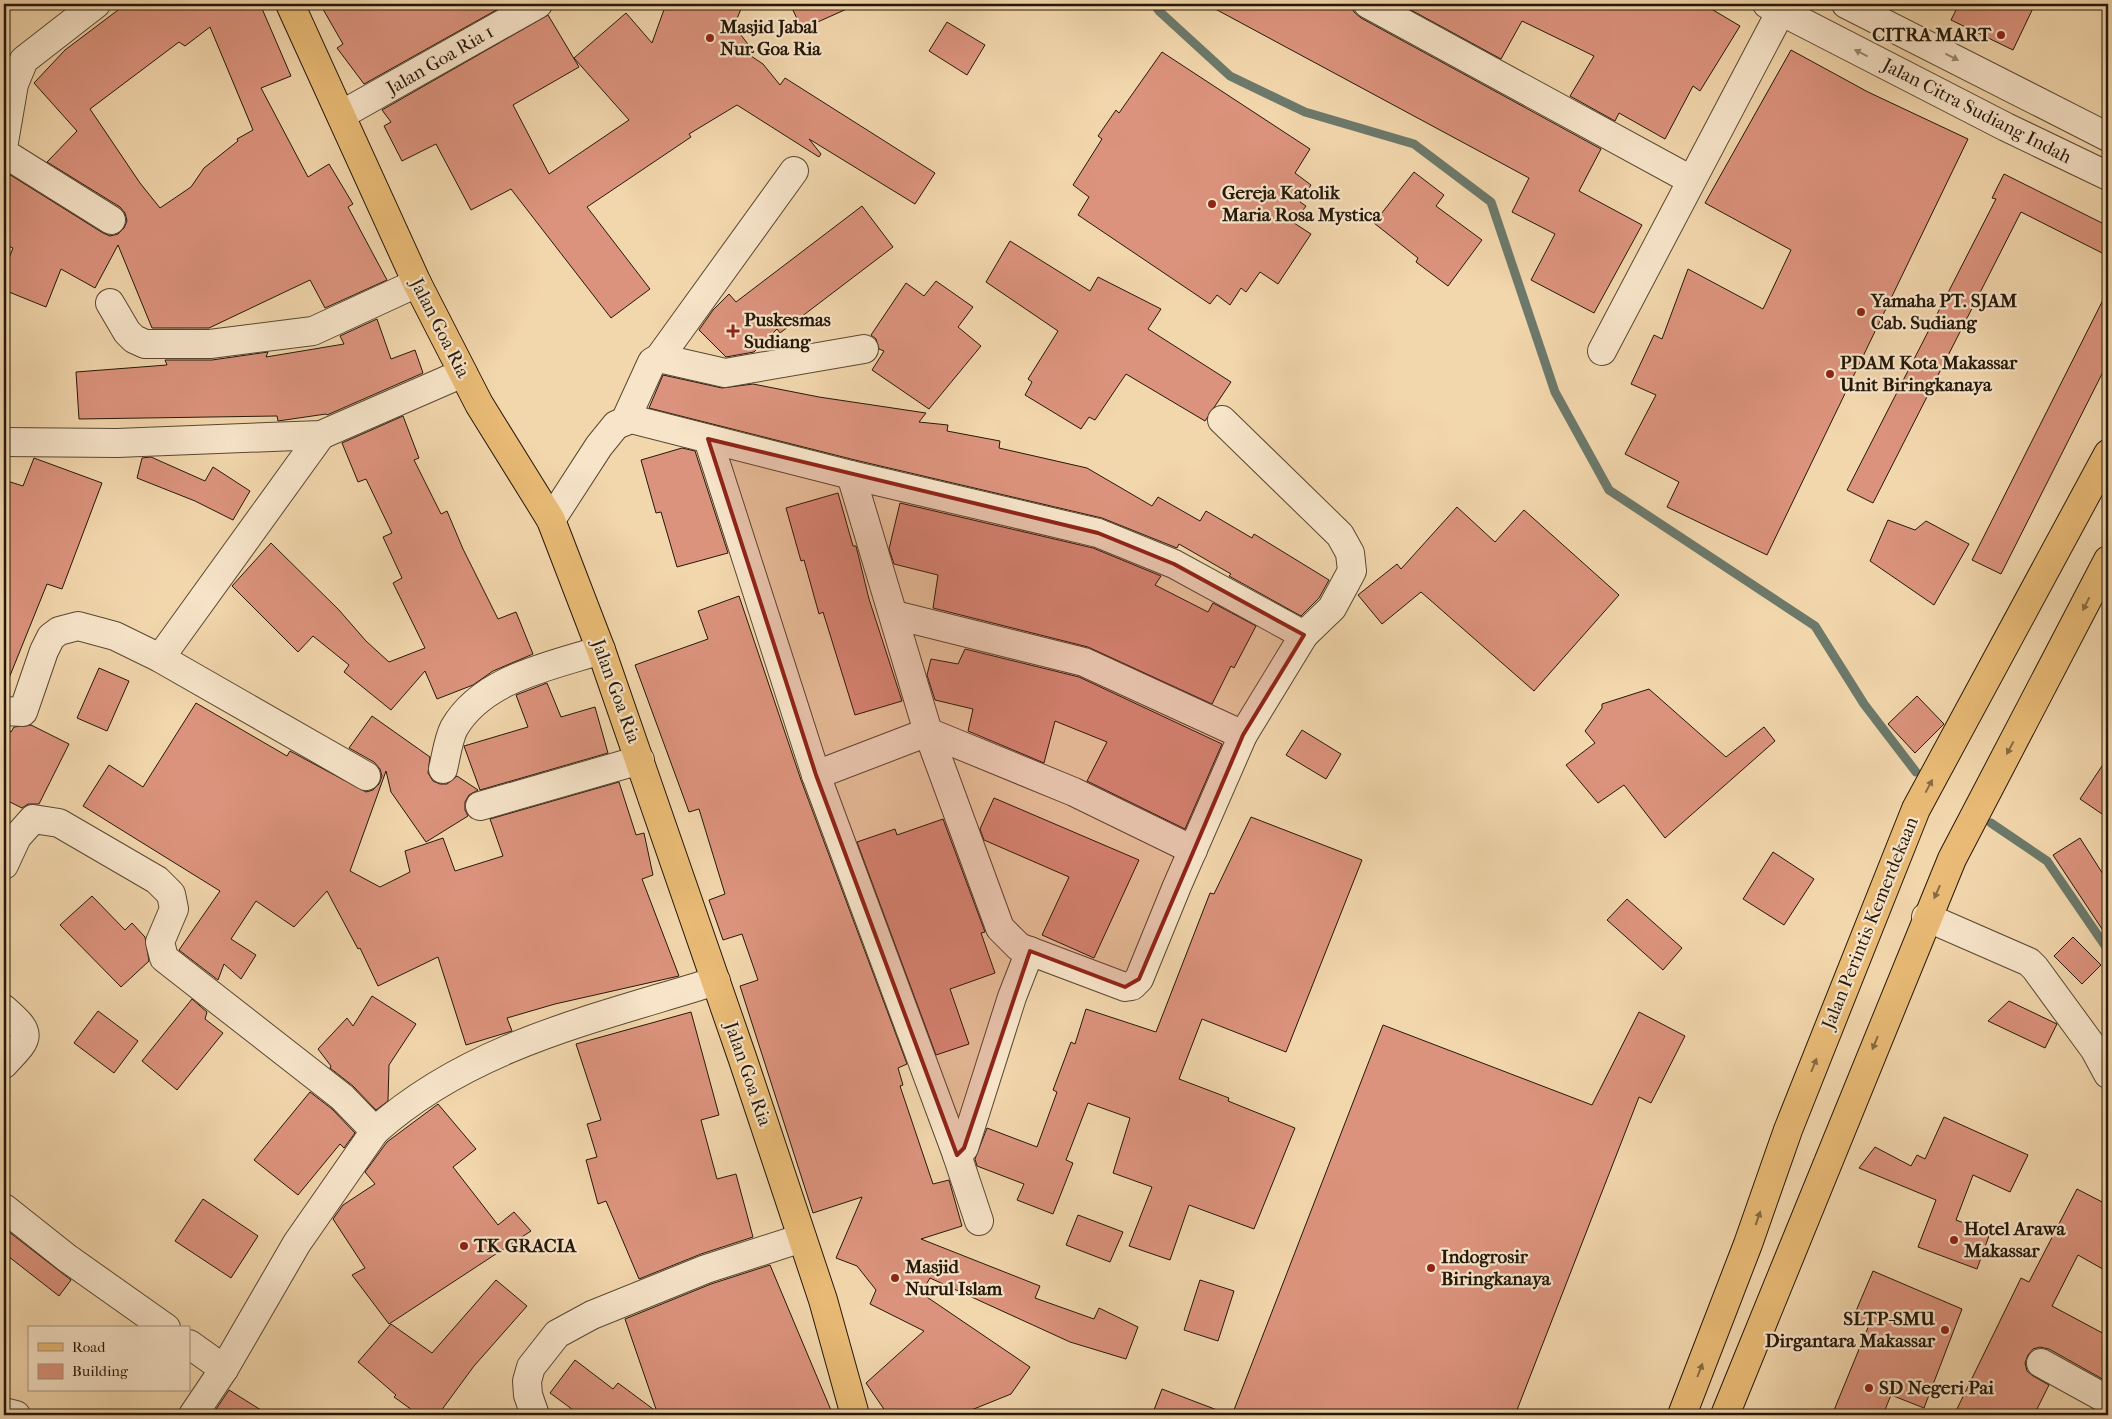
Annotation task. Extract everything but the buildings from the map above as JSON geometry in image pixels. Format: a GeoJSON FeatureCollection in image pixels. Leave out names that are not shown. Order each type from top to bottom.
{"type":"FeatureCollection","features":[{"type":"Feature","properties":{"kind":"main road","name":"Jalan Goa Ria"},"geometry":{"type":"LineString","coordinates":[[290,4],[417,283],[480,404],[552,520],[601,650],[716,981],[823,1300],[855,1415]]}},
{"type":"Feature","properties":{"kind":"main road","name":"Jalan Perintis Kemerdekaan"},"geometry":{"type":"LineString","coordinates":[[1682,1415],[1748,1244],[1788,1130],[1916,809],[2108,454]]}},
{"type":"Feature","properties":{"kind":"main road"},"geometry":{"type":"LineString","coordinates":[[1725,1415],[1926,917],[1952,859],[2108,560]]}},
{"type":"Feature","properties":{"kind":"street"},"geometry":{"type":"LineString","coordinates":[[4,142],[17,72],[24,60],[96,4]]}},
{"type":"Feature","properties":{"kind":"street","name":"Jalan Goa Ria 1"},"geometry":{"type":"LineString","coordinates":[[341,115],[538,4]]}},
{"type":"Feature","properties":{"kind":"street"},"geometry":{"type":"LineString","coordinates":[[1368,4],[1691,180]]}},
{"type":"Feature","properties":{"kind":"street","name":"Jalan Citra Sudiang Indah"},"geometry":{"type":"LineString","coordinates":[[1846,4],[2108,137]]}},
{"type":"Feature","properties":{"kind":"street"},"geometry":{"type":"LineString","coordinates":[[1602,352],[1691,180],[1774,8]]}},
{"type":"Feature","properties":{"kind":"street","name":"Jalan Citra Sudiang Indah"},"geometry":{"type":"LineString","coordinates":[[1774,8],[2006,127],[2108,176]]}},
{"type":"Feature","properties":{"kind":"street"},"geometry":{"type":"LineString","coordinates":[[4,153],[111,220]]}},
{"type":"Feature","properties":{"kind":"street"},"geometry":{"type":"LineString","coordinates":[[625,421],[652,362],[659,358],[794,171]]}},
{"type":"Feature","properties":{"kind":"street"},"geometry":{"type":"LineString","coordinates":[[110,303],[127,332],[134,339],[145,344],[210,344],[313,331],[417,283]]}},
{"type":"Feature","properties":{"kind":"street"},"geometry":{"type":"LineString","coordinates":[[659,358],[666,358],[725,373],[864,349]]}},
{"type":"Feature","properties":{"kind":"street"},"geometry":{"type":"LineString","coordinates":[[4,442],[116,443],[321,435],[463,373]]}},
{"type":"Feature","properties":{"kind":"street"},"geometry":{"type":"LineString","coordinates":[[552,520],[599,446],[616,424],[631,419],[851,475],[1098,533],[1174,564],[1304,635]]}},
{"type":"Feature","properties":{"kind":"street"},"geometry":{"type":"LineString","coordinates":[[851,475],[895,615],[928,732],[995,917],[1009,938],[1019,946],[1125,987],[1132,986],[1139,979],[1243,736],[1304,635],[1332,608],[1352,571],[1350,553],[1340,535],[1222,420]]}},
{"type":"Feature","properties":{"kind":"street"},"geometry":{"type":"LineString","coordinates":[[160,658],[321,435]]}},
{"type":"Feature","properties":{"kind":"street"},"geometry":{"type":"LineString","coordinates":[[708,439],[816,775],[957,1155],[978,1221]]}},
{"type":"Feature","properties":{"kind":"street"},"geometry":{"type":"LineString","coordinates":[[895,615],[1084,662],[1243,736]]}},
{"type":"Feature","properties":{"kind":"street"},"geometry":{"type":"LineString","coordinates":[[4,711],[23,712],[44,651],[51,637],[59,631],[78,626],[115,636],[160,658],[366,776]]}},
{"type":"Feature","properties":{"kind":"street"},"geometry":{"type":"LineString","coordinates":[[442,769],[454,729],[469,710],[491,692],[515,678],[601,650]]}},
{"type":"Feature","properties":{"kind":"street"},"geometry":{"type":"LineString","coordinates":[[816,775],[928,732],[1074,792],[1193,850]]}},
{"type":"Feature","properties":{"kind":"street"},"geometry":{"type":"LineString","coordinates":[[480,806],[640,760]]}},
{"type":"Feature","properties":{"kind":"street"},"geometry":{"type":"LineString","coordinates":[[4,865],[17,837],[33,819],[59,823],[157,880],[171,894],[174,906],[160,942],[164,958],[342,1097],[375,1131]]}},
{"type":"Feature","properties":{"kind":"street"},"geometry":{"type":"LineString","coordinates":[[1926,917],[2029,962],[2036,968],[2095,1050],[2108,1074]]}},
{"type":"Feature","properties":{"kind":"street"},"geometry":{"type":"LineString","coordinates":[[957,1155],[964,1148],[1012,997],[1030,951]]}},
{"type":"Feature","properties":{"kind":"street"},"geometry":{"type":"LineString","coordinates":[[193,1415],[224,1369],[297,1243],[375,1131],[422,1095],[472,1064],[525,1041],[716,981]]}},
{"type":"Feature","properties":{"kind":"street"},"geometry":{"type":"LineString","coordinates":[[4,1009],[22,1024],[25,1033],[23,1043],[4,1064]]}},
{"type":"Feature","properties":{"kind":"street"},"geometry":{"type":"LineString","coordinates":[[4,1208],[66,1258],[163,1326]]}},
{"type":"Feature","properties":{"kind":"street"},"geometry":{"type":"LineString","coordinates":[[535,1415],[528,1395],[527,1381],[531,1367],[543,1349],[558,1334],[592,1315],[706,1269],[802,1238]]}},
{"type":"Feature","properties":{"kind":"street"},"geometry":{"type":"LineString","coordinates":[[190,1345],[224,1369]]}},
{"type":"Feature","properties":{"kind":"street"},"geometry":{"type":"LineString","coordinates":[[2041,1363],[2108,1400]]}},
{"type":"Feature","properties":{"kind":"street"},"geometry":{"type":"LineString","coordinates":[[4,1412],[16,1415]]}},
{"type":"Feature","properties":{"kind":"highlighted area"},"geometry":{"type":"Polygon","coordinates":[[[708,439],[1098,533],[1174,564],[1304,635],[1243,735],[1139,979],[1125,987],[1030,951],[964,1148],[957,1155],[816,775],[708,439]]]}},
{"type":"Feature","properties":{"kind":"waterway"},"geometry":{"type":"LineString","coordinates":[[1154,4],[1159,11],[1230,76],[1305,112],[1414,144],[1491,202],[1555,392],[1609,490],[1815,626],[1864,704],[1916,772]]}},
{"type":"Feature","properties":{"kind":"waterway"},"geometry":{"type":"LineString","coordinates":[[1991,823],[2047,861],[2108,950]]}},
{"type":"Feature","properties":{"kind":"place","name":"CITRA MART"},"geometry":{"type":"Point","coordinates":[2001,35]}},
{"type":"Feature","properties":{"kind":"place","name":"Masjid Jabal Nur Goa Ria"},"geometry":{"type":"Point","coordinates":[710,38]}},
{"type":"Feature","properties":{"kind":"place","name":"Gereja Katolik Maria Rosa Mystica"},"geometry":{"type":"Point","coordinates":[1212,204]}},
{"type":"Feature","properties":{"kind":"place","name":"Yamaha PT. SJAM Cab. Sudiang"},"geometry":{"type":"Point","coordinates":[1861,312]}},
{"type":"Feature","properties":{"kind":"place","name":"Puskesmas Sudiang"},"geometry":{"type":"Point","coordinates":[733,331]}},
{"type":"Feature","properties":{"kind":"place","name":"PDAM Kota Makassar Unit Biringkanaya"},"geometry":{"type":"Point","coordinates":[1830,374]}},
{"type":"Feature","properties":{"kind":"place","name":"Hotel Arawa Makassar"},"geometry":{"type":"Point","coordinates":[1954,1240]}},
{"type":"Feature","properties":{"kind":"place","name":"TK GRACIA"},"geometry":{"type":"Point","coordinates":[464,1246]}},
{"type":"Feature","properties":{"kind":"place","name":"Indogrosir Biringkanaya"},"geometry":{"type":"Point","coordinates":[1431,1268]}},
{"type":"Feature","properties":{"kind":"place","name":"Masjid Nurul Islam"},"geometry":{"type":"Point","coordinates":[895,1278]}},
{"type":"Feature","properties":{"kind":"place","name":"SLTP-SMU Dirgantara Makassar"},"geometry":{"type":"Point","coordinates":[1945,1330]}},
{"type":"Feature","properties":{"kind":"place","name":"SD Negeri Pai"},"geometry":{"type":"Point","coordinates":[1869,1388]}}]}
